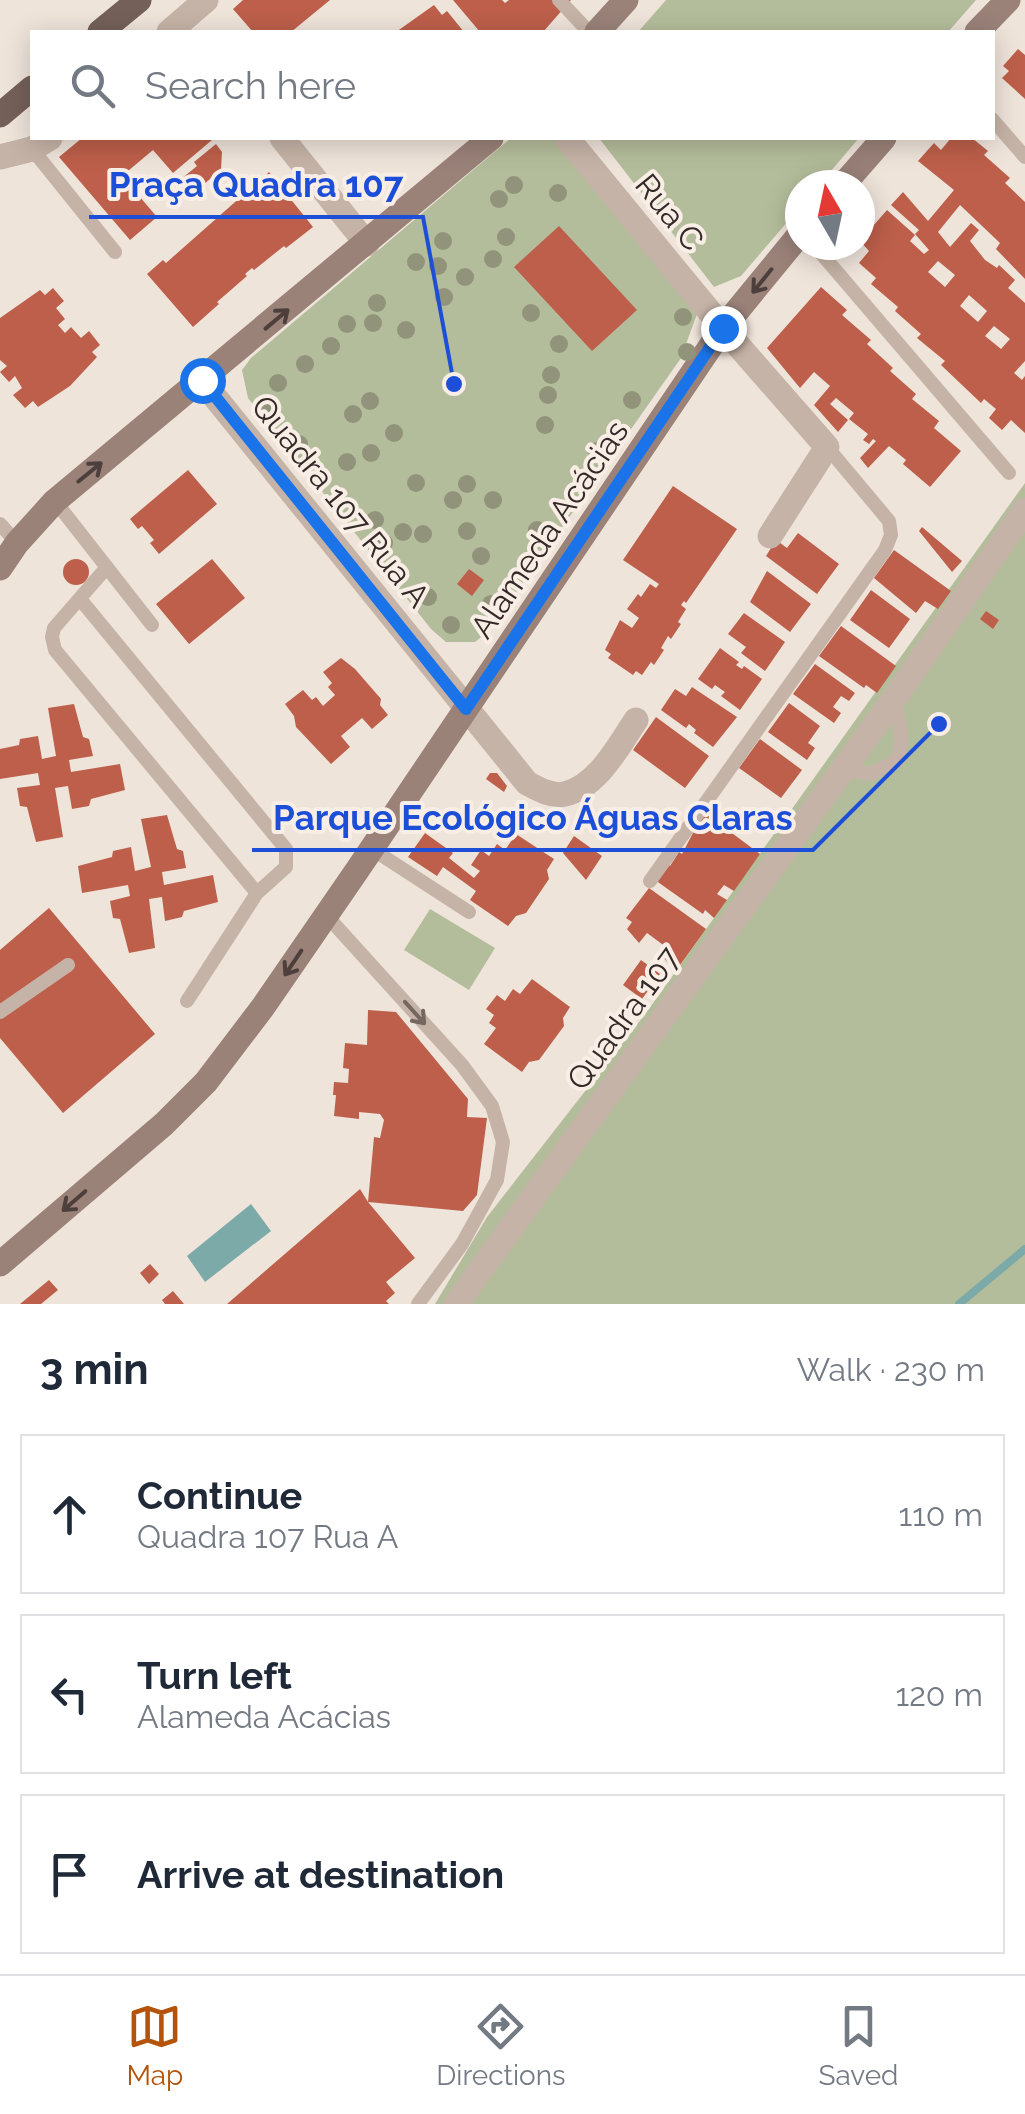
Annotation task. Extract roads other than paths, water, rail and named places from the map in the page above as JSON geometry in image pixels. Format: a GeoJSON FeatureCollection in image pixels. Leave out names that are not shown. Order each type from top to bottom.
{"type":"FeatureCollection","features":[{"type":"Feature","properties":{"kind":"main road"},"geometry":{"type":"LineString","coordinates":[[102,30],[140,0]]}},
{"type":"Feature","properties":{"kind":"main road"},"geometry":{"type":"LineString","coordinates":[[0,115],[30,90]]}},
{"type":"Feature","properties":{"kind":"street"},"geometry":{"type":"LineString","coordinates":[[184,27],[206,0]]}},
{"type":"Feature","properties":{"kind":"street"},"geometry":{"type":"LineString","coordinates":[[595,30],[626,0]]}},
{"type":"Feature","properties":{"kind":"street"},"geometry":{"type":"LineString","coordinates":[[980,30],[1008,0]]}},
{"type":"Feature","properties":{"kind":"street"},"geometry":{"type":"LineString","coordinates":[[284,140],[367,244]]}},
{"type":"Feature","properties":{"kind":"street"},"geometry":{"type":"LineString","coordinates":[[0,568],[8,534],[56,501],[489,140]]}},
{"type":"Feature","properties":{"kind":"street","name":"Rua C"},"geometry":{"type":"LineString","coordinates":[[569,140],[723,328],[827,446]]}},
{"type":"Feature","properties":{"kind":"street"},"geometry":{"type":"LineString","coordinates":[[855,170],[882,140]]}},
{"type":"Feature","properties":{"kind":"street"},"geometry":{"type":"LineString","coordinates":[[0,157],[41,144]]}},
{"type":"Feature","properties":{"kind":"street","name":"Alameda Acácias"},"geometry":{"type":"LineString","coordinates":[[0,1264],[164,1124],[206,1082],[372,849],[723,328],[785,252]]}},
{"type":"Feature","properties":{"kind":"street","name":"Quadra 107 Rua A"},"geometry":{"type":"LineString","coordinates":[[202,380],[527,783],[546,792],[565,794],[602,770],[636,720]]}},
{"type":"Feature","properties":{"kind":"street"},"geometry":{"type":"LineString","coordinates":[[770,536],[827,446]]}},
{"type":"Feature","properties":{"kind":"street","name":"Quadra 107"},"geometry":{"type":"LineString","coordinates":[[456,1304],[894,700],[1025,510]]}},
{"type":"Feature","properties":{"kind":"lane"},"geometry":{"type":"LineString","coordinates":[[559,0],[591,30]]}},
{"type":"Feature","properties":{"kind":"lane"},"geometry":{"type":"LineString","coordinates":[[995,122],[1025,157]]}},
{"type":"Feature","properties":{"kind":"lane"},"geometry":{"type":"LineString","coordinates":[[41,144],[115,252]]}},
{"type":"Feature","properties":{"kind":"lane"},"geometry":{"type":"LineString","coordinates":[[827,260],[1009,473]]}},
{"type":"Feature","properties":{"kind":"lane"},"geometry":{"type":"LineString","coordinates":[[650,881],[885,550],[891,535],[889,522],[827,446]]}},
{"type":"Feature","properties":{"kind":"lane"},"geometry":{"type":"LineString","coordinates":[[56,501],[152,625]]}},
{"type":"Feature","properties":{"kind":"lane"},"geometry":{"type":"LineString","coordinates":[[107,567],[54,628],[55,650],[257,893]]}},
{"type":"Feature","properties":{"kind":"lane"},"geometry":{"type":"LineString","coordinates":[[80,599],[286,849],[286,867],[257,893],[187,1001]]}},
{"type":"Feature","properties":{"kind":"lane"},"geometry":{"type":"LineString","coordinates":[[843,770],[871,774],[898,760],[902,730],[894,700]]}},
{"type":"Feature","properties":{"kind":"lane"},"geometry":{"type":"LineString","coordinates":[[372,849],[470,912]]}},
{"type":"Feature","properties":{"kind":"lane"},"geometry":{"type":"LineString","coordinates":[[326,915],[462,1065],[492,1106],[502,1142],[497,1180],[462,1244],[418,1304]]}},
{"type":"Feature","properties":{"kind":"lane"},"geometry":{"type":"LineString","coordinates":[[0,1012],[68,965]]}},
{"type":"Feature","properties":{"kind":"water"},"geometry":{"type":"Polygon","coordinates":[[[251,1204],[271,1231],[205,1282],[187,1256],[251,1204]]]}},
{"type":"Feature","properties":{"kind":"waterway"},"geometry":{"type":"LineString","coordinates":[[959,1304],[1025,1249]]}},
{"type":"Feature","properties":{"kind":"place","name":"Praça Quadra 107"},"geometry":{"type":"Point","coordinates":[454,384]}},
{"type":"Feature","properties":{"kind":"place","name":"Parque Ecológico Águas Claras"},"geometry":{"type":"Point","coordinates":[939,724]}}]}
